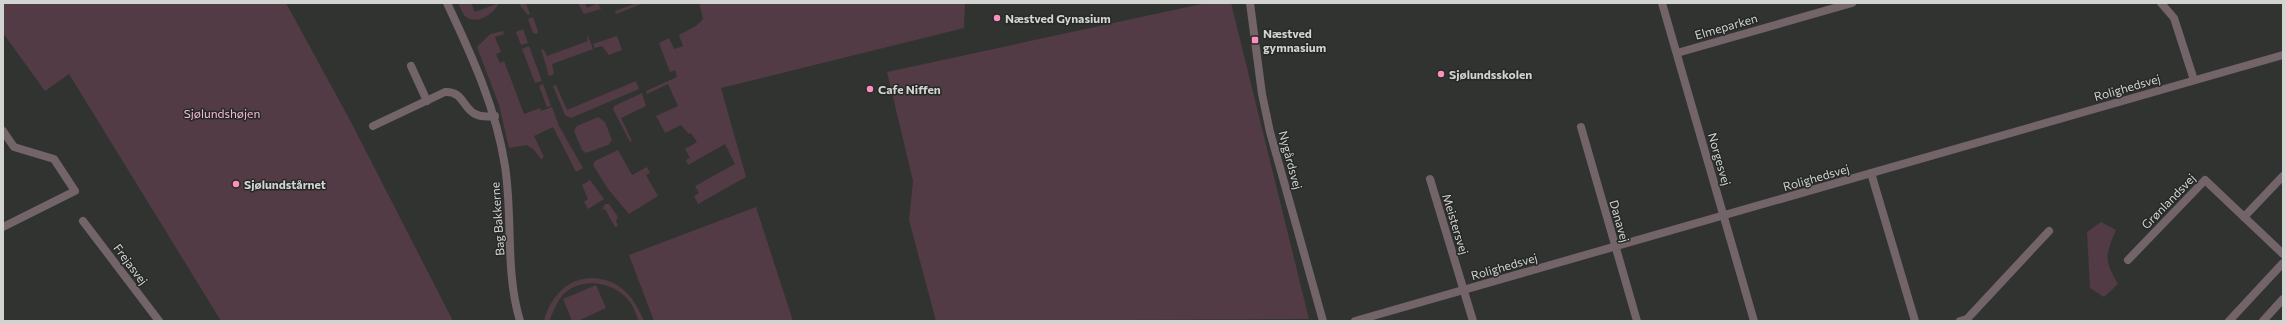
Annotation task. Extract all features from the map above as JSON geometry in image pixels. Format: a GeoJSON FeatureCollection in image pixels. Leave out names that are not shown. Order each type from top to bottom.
{"type":"FeatureCollection","features":[{"type":"Feature","properties":{"kind":"street","name":"Bag Bakkerne"},"geometry":{"type":"LineString","coordinates":[[447,3],[476,66],[495,116],[505,166],[510,211],[513,287],[520,321]]}},
{"type":"Feature","properties":{"kind":"street","name":"Nygårdsvej"},"geometry":{"type":"LineString","coordinates":[[1250,3],[1262,94],[1270,132],[1323,321]]}},
{"type":"Feature","properties":{"kind":"street","name":"Norgesvej"},"geometry":{"type":"LineString","coordinates":[[1662,3],[1754,321]]}},
{"type":"Feature","properties":{"kind":"street","name":"Elmeparken"},"geometry":{"type":"LineString","coordinates":[[1677,53],[1852,3]]}},
{"type":"Feature","properties":{"kind":"street"},"geometry":{"type":"LineString","coordinates":[[2161,3],[2174,18],[2194,80]]}},
{"type":"Feature","properties":{"kind":"street","name":"Rolighedsvej"},"geometry":{"type":"LineString","coordinates":[[1355,321],[1871,174],[2283,54]]}},
{"type":"Feature","properties":{"kind":"street"},"geometry":{"type":"LineString","coordinates":[[411,66],[427,101]]}},
{"type":"Feature","properties":{"kind":"street"},"geometry":{"type":"LineString","coordinates":[[373,126],[445,92],[452,92],[456,94],[475,116],[482,118],[495,116]]}},
{"type":"Feature","properties":{"kind":"street","name":"Danavej"},"geometry":{"type":"LineString","coordinates":[[1582,127],[1637,321]]}},
{"type":"Feature","properties":{"kind":"street"},"geometry":{"type":"LineString","coordinates":[[3,131],[14,147],[54,159],[75,191],[3,227]]}},
{"type":"Feature","properties":{"kind":"street"},"geometry":{"type":"LineString","coordinates":[[1871,174],[1915,321]]}},
{"type":"Feature","properties":{"kind":"street"},"geometry":{"type":"LineString","coordinates":[[2244,217],[2283,176]]}},
{"type":"Feature","properties":{"kind":"street","name":"Meistersvej"},"geometry":{"type":"LineString","coordinates":[[1430,179],[1473,321]]}},
{"type":"Feature","properties":{"kind":"street","name":"Grønlandsvej"},"geometry":{"type":"LineString","coordinates":[[2128,260],[2205,180],[2283,254]]}},
{"type":"Feature","properties":{"kind":"street","name":"Frejasvej"},"geometry":{"type":"LineString","coordinates":[[83,221],[159,321]]}},
{"type":"Feature","properties":{"kind":"street"},"geometry":{"type":"LineString","coordinates":[[1960,321],[1967,319],[2050,231]]}},
{"type":"Feature","properties":{"kind":"street"},"geometry":{"type":"LineString","coordinates":[[2230,321],[2283,265]]}},
{"type":"Feature","properties":{"kind":"street"},"geometry":{"type":"LineString","coordinates":[[2263,321],[2283,300]]}},
{"type":"Feature","properties":{"kind":"green space","name":"Sjølundshøjen"},"geometry":{"type":"Polygon","coordinates":[[[3,3],[286,3],[352,124],[453,321],[221,321],[69,74],[45,91],[3,33],[3,3]]]}},
{"type":"Feature","properties":{"kind":"green space"},"geometry":{"type":"Polygon","coordinates":[[[458,3],[471,3],[475,12],[499,3],[489,15],[484,18],[473,20],[464,15],[458,3]]]}},
{"type":"Feature","properties":{"kind":"green space"},"geometry":{"type":"Polygon","coordinates":[[[518,3],[526,3],[530,14],[528,15],[518,3]]]}},
{"type":"Feature","properties":{"kind":"green space"},"geometry":{"type":"Polygon","coordinates":[[[578,3],[585,3],[587,8],[598,3],[601,9],[584,14],[578,3]]]}},
{"type":"Feature","properties":{"kind":"green space"},"geometry":{"type":"Polygon","coordinates":[[[637,3],[644,3],[616,14],[615,11],[637,3]]]}},
{"type":"Feature","properties":{"kind":"green space"},"geometry":{"type":"Polygon","coordinates":[[[699,3],[965,3],[964,28],[721,88],[746,177],[698,204],[694,196],[699,193],[695,186],[735,164],[725,144],[688,165],[686,160],[690,158],[685,149],[697,142],[691,133],[689,134],[681,125],[665,133],[656,116],[678,106],[668,84],[647,94],[646,91],[677,77],[675,70],[670,72],[659,43],[669,38],[674,49],[683,46],[679,35],[696,26],[703,19],[699,3]]]}},
{"type":"Feature","properties":{"kind":"green space"},"geometry":{"type":"Polygon","coordinates":[[[1206,3],[1231,3],[1309,319],[936,321],[909,220],[913,181],[887,72],[1206,3]]]}},
{"type":"Feature","properties":{"kind":"green space"},"geometry":{"type":"Polygon","coordinates":[[[533,17],[538,31],[537,34],[533,33],[528,19],[533,17]]]}},
{"type":"Feature","properties":{"kind":"green space"},"geometry":{"type":"Polygon","coordinates":[[[523,29],[528,43],[521,45],[516,32],[523,29]]]}},
{"type":"Feature","properties":{"kind":"green space"},"geometry":{"type":"Polygon","coordinates":[[[503,31],[504,34],[495,37],[501,52],[496,54],[500,63],[504,61],[524,114],[540,108],[541,111],[552,107],[559,126],[583,168],[576,172],[553,127],[534,136],[544,157],[541,159],[534,150],[527,145],[509,148],[499,105],[477,47],[490,34],[503,31]]]}},
{"type":"Feature","properties":{"kind":"green space"},"geometry":{"type":"Polygon","coordinates":[[[587,36],[593,49],[552,64],[554,74],[549,76],[541,49],[544,50],[547,56],[588,41],[587,36]]]}},
{"type":"Feature","properties":{"kind":"green space"},"geometry":{"type":"Polygon","coordinates":[[[617,36],[622,50],[609,55],[602,46],[595,48],[593,44],[617,36]]]}},
{"type":"Feature","properties":{"kind":"green space"},"geometry":{"type":"Polygon","coordinates":[[[529,46],[542,81],[535,83],[522,49],[529,46]]]}},
{"type":"Feature","properties":{"kind":"green space"},"geometry":{"type":"Polygon","coordinates":[[[636,81],[639,89],[571,118],[565,115],[553,86],[556,85],[567,110],[636,81]]]}},
{"type":"Feature","properties":{"kind":"green space"},"geometry":{"type":"Polygon","coordinates":[[[543,84],[551,106],[547,107],[539,86],[543,84]]]}},
{"type":"Feature","properties":{"kind":"green space"},"geometry":{"type":"Polygon","coordinates":[[[642,93],[646,106],[621,118],[632,141],[630,142],[613,109],[614,106],[642,93]]]}},
{"type":"Feature","properties":{"kind":"green space"},"geometry":{"type":"Polygon","coordinates":[[[598,117],[605,122],[612,140],[608,145],[586,153],[582,150],[574,131],[577,126],[598,117]]]}},
{"type":"Feature","properties":{"kind":"green space"},"geometry":{"type":"Polygon","coordinates":[[[618,150],[632,175],[647,167],[650,173],[646,175],[658,196],[629,214],[608,189],[593,165],[595,161],[618,150]]]}},
{"type":"Feature","properties":{"kind":"green space"},"geometry":{"type":"Polygon","coordinates":[[[590,180],[604,199],[588,209],[584,202],[588,199],[582,185],[590,180]]]}},
{"type":"Feature","properties":{"kind":"green space"},"geometry":{"type":"Polygon","coordinates":[[[605,204],[609,204],[618,217],[616,221],[618,226],[615,227],[605,209],[602,210],[605,204]]]}},
{"type":"Feature","properties":{"kind":"green space"},"geometry":{"type":"Polygon","coordinates":[[[756,207],[793,321],[654,321],[629,255],[756,207]]]}},
{"type":"Feature","properties":{"kind":"green space"},"geometry":{"type":"Polygon","coordinates":[[[2101,222],[2116,230],[2108,252],[2108,263],[2118,284],[2104,297],[2090,288],[2087,232],[2101,222]]]}},
{"type":"Feature","properties":{"kind":"green space"},"geometry":{"type":"Polygon","coordinates":[[[592,278],[611,282],[625,291],[636,304],[644,321],[639,321],[630,302],[615,289],[597,284],[587,284],[569,290],[562,296],[549,321],[544,321],[555,297],[561,291],[575,281],[592,278]]]}},
{"type":"Feature","properties":{"kind":"green space"},"geometry":{"type":"Polygon","coordinates":[[[596,285],[606,308],[578,321],[572,321],[563,299],[596,285]]]}},
{"type":"Feature","properties":{"kind":"place","name":"Næstved Gynasium"},"geometry":{"type":"Point","coordinates":[997,18]}},
{"type":"Feature","properties":{"kind":"place","name":"Næstved gymnasium"},"geometry":{"type":"Point","coordinates":[1255,40]}},
{"type":"Feature","properties":{"kind":"place","name":"Sjølundsskolen"},"geometry":{"type":"Point","coordinates":[1441,74]}},
{"type":"Feature","properties":{"kind":"place","name":"Cafe Niffen"},"geometry":{"type":"Point","coordinates":[870,89]}},
{"type":"Feature","properties":{"kind":"place","name":"Sjølundstårnet"},"geometry":{"type":"Point","coordinates":[236,184]}}]}
